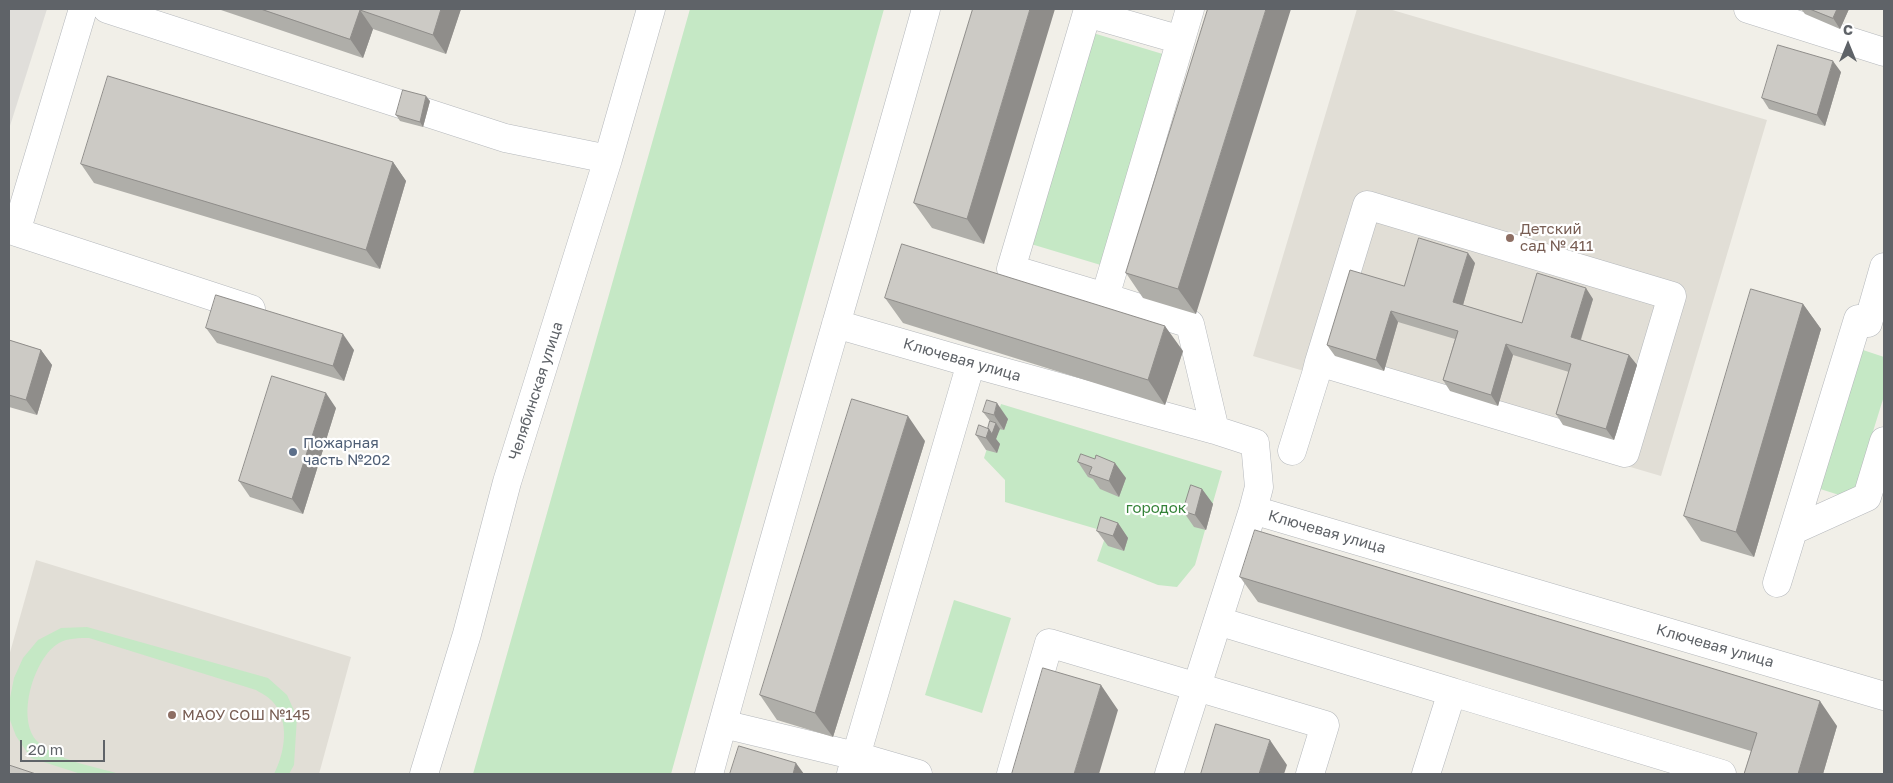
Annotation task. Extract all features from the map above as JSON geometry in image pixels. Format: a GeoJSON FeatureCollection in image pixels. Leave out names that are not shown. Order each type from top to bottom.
{"type":"FeatureCollection","features":[{"type":"Feature","properties":{"kind":"street"},"geometry":{"type":"LineString","coordinates":[[83,9],[16,232],[271,315]]}},
{"type":"Feature","properties":{"kind":"street"},"geometry":{"type":"LineString","coordinates":[[107,9],[505,138],[608,159]]}},
{"type":"Feature","properties":{"kind":"street","name":"Челябинская улица"},"geometry":{"type":"LineString","coordinates":[[424,774],[467,634],[507,482],[608,159],[651,9]]}},
{"type":"Feature","properties":{"kind":"street"},"geometry":{"type":"LineString","coordinates":[[710,774],[739,660],[867,222],[926,9]]}},
{"type":"Feature","properties":{"kind":"street"},"geometry":{"type":"LineString","coordinates":[[1105,297],[1190,9]]}},
{"type":"Feature","properties":{"kind":"street"},"geometry":{"type":"LineString","coordinates":[[1748,9],[1884,52]]}},
{"type":"Feature","properties":{"kind":"street"},"geometry":{"type":"LineString","coordinates":[[1181,40],[1087,13],[1011,269],[1190,324],[1215,430]]}},
{"type":"Feature","properties":{"kind":"street"},"geometry":{"type":"LineString","coordinates":[[1292,451],[1319,362],[1367,205],[1672,296],[1625,453],[1319,362]]}},
{"type":"Feature","properties":{"kind":"street"},"geometry":{"type":"LineString","coordinates":[[1777,583],[1858,320],[1876,325],[1884,267]]}},
{"type":"Feature","properties":{"kind":"street","name":"Ключевая улица"},"geometry":{"type":"LineString","coordinates":[[836,324],[1215,430],[1255,443],[1258,487],[1252,510],[1884,696]]}},
{"type":"Feature","properties":{"kind":"street"},"geometry":{"type":"LineString","coordinates":[[853,765],[971,363]]}},
{"type":"Feature","properties":{"kind":"street"},"geometry":{"type":"LineString","coordinates":[[1794,530],[1867,497],[1884,441]]}},
{"type":"Feature","properties":{"kind":"street"},"geometry":{"type":"LineString","coordinates":[[1168,774],[1252,510]]}},
{"type":"Feature","properties":{"kind":"street"},"geometry":{"type":"LineString","coordinates":[[1218,621],[1722,774]]}},
{"type":"Feature","properties":{"kind":"street"},"geometry":{"type":"LineString","coordinates":[[1010,774],[1050,643],[1325,725],[1310,774]]}},
{"type":"Feature","properties":{"kind":"street"},"geometry":{"type":"LineString","coordinates":[[1427,774],[1452,692]]}},
{"type":"Feature","properties":{"kind":"street"},"geometry":{"type":"LineString","coordinates":[[723,724],[853,765],[918,774]]}},
{"type":"Feature","properties":{"kind":"shaded area"},"geometry":{"type":"Polygon","coordinates":[[[9,9],[47,9],[9,129],[9,9]]]}},
{"type":"Feature","properties":{"kind":"shaded area","name":"Детский сад № 411"},"geometry":{"type":"Polygon","coordinates":[[[1357,9],[1389,9],[1767,120],[1661,476],[1253,356],[1357,9]]]}},
{"type":"Feature","properties":{"kind":"shaded area","name":"МАОУ СОШ №145"},"geometry":{"type":"Polygon","coordinates":[[[36,560],[351,657],[319,774],[9,774],[9,656],[36,560]]]}},
{"type":"Feature","properties":{"kind":"green space"},"geometry":{"type":"Polygon","coordinates":[[[690,9],[884,9],[671,774],[473,774],[690,9]]]}},
{"type":"Feature","properties":{"kind":"green space"},"geometry":{"type":"Polygon","coordinates":[[[1093,33],[1166,55],[1104,266],[1031,244],[1093,33]]]}},
{"type":"Feature","properties":{"kind":"green space"},"geometry":{"type":"Polygon","coordinates":[[[1860,349],[1884,357],[1884,396],[1852,499],[1817,488],[1860,349]]]}},
{"type":"Feature","properties":{"kind":"green space","name":"городок"},"geometry":{"type":"Polygon","coordinates":[[[1001,404],[1222,471],[1195,565],[1177,587],[1158,585],[1097,561],[1107,532],[1005,502],[1005,480],[984,458],[1001,404]]]}},
{"type":"Feature","properties":{"kind":"green space"},"geometry":{"type":"Polygon","coordinates":[[[954,600],[1011,618],[982,713],[925,695],[954,600]]]}},
{"type":"Feature","properties":{"kind":"green space"},"geometry":{"type":"Polygon","coordinates":[[[87,627],[268,678],[287,695],[297,717],[294,765],[289,774],[274,774],[283,747],[284,728],[278,710],[267,697],[256,690],[89,638],[66,640],[50,650],[35,675],[28,705],[28,719],[31,732],[38,742],[55,754],[120,774],[81,774],[31,758],[16,736],[10,720],[10,698],[14,678],[23,658],[38,640],[61,628],[87,627]]]}},
{"type":"Feature","properties":{"kind":"building"},"geometry":{"type":"Polygon","coordinates":[[[261,9],[441,9],[433,35],[360,10],[350,39],[261,9]]]}},
{"type":"Feature","properties":{"kind":"building"},"geometry":{"type":"Polygon","coordinates":[[[973,9],[1030,9],[967,219],[914,203],[973,9]]]}},
{"type":"Feature","properties":{"kind":"building"},"geometry":{"type":"Polygon","coordinates":[[[1208,9],[1266,9],[1178,289],[1126,273],[1208,9]]]}},
{"type":"Feature","properties":{"kind":"building"},"geometry":{"type":"Polygon","coordinates":[[[1810,9],[1837,9],[1833,18],[1810,9]]]}},
{"type":"Feature","properties":{"kind":"building"},"geometry":{"type":"Polygon","coordinates":[[[1778,45],[1833,61],[1817,115],[1762,98],[1778,45]]]}},
{"type":"Feature","properties":{"kind":"building"},"geometry":{"type":"Polygon","coordinates":[[[108,76],[393,162],[366,250],[81,164],[108,76]]]}},
{"type":"Feature","properties":{"kind":"building"},"geometry":{"type":"Polygon","coordinates":[[[403,90],[426,96],[420,122],[396,115],[403,90]]]}},
{"type":"Feature","properties":{"kind":"building"},"geometry":{"type":"Polygon","coordinates":[[[1419,238],[1468,253],[1453,302],[1522,323],[1537,273],[1586,288],[1571,337],[1629,355],[1606,429],[1556,414],[1571,364],[1506,344],[1491,395],[1443,380],[1458,331],[1391,311],[1376,360],[1327,345],[1350,270],[1404,286],[1419,238]]]}},
{"type":"Feature","properties":{"kind":"building"},"geometry":{"type":"Polygon","coordinates":[[[902,244],[1165,326],[1148,380],[885,298],[902,244]]]}},
{"type":"Feature","properties":{"kind":"building"},"geometry":{"type":"Polygon","coordinates":[[[1751,289],[1803,304],[1736,532],[1684,516],[1751,289]]]}},
{"type":"Feature","properties":{"kind":"building"},"geometry":{"type":"Polygon","coordinates":[[[216,295],[343,334],[333,366],[206,328],[216,295]]]}},
{"type":"Feature","properties":{"kind":"building"},"geometry":{"type":"Polygon","coordinates":[[[9,340],[41,350],[26,400],[9,395],[9,340]]]}},
{"type":"Feature","properties":{"kind":"building","name":"Пожарная часть №202"},"geometry":{"type":"Polygon","coordinates":[[[272,376],[326,393],[292,499],[239,481],[272,376]]]}},
{"type":"Feature","properties":{"kind":"building"},"geometry":{"type":"Polygon","coordinates":[[[852,399],[908,416],[815,713],[760,695],[852,399]]]}},
{"type":"Feature","properties":{"kind":"building"},"geometry":{"type":"Polygon","coordinates":[[[987,400],[997,403],[994,415],[983,412],[987,400]]]}},
{"type":"Feature","properties":{"kind":"building"},"geometry":{"type":"Polygon","coordinates":[[[990,421],[996,423],[992,434],[988,428],[990,421]]]}},
{"type":"Feature","properties":{"kind":"building"},"geometry":{"type":"Polygon","coordinates":[[[979,425],[989,429],[986,438],[976,435],[979,425]]]}},
{"type":"Feature","properties":{"kind":"building"},"geometry":{"type":"Polygon","coordinates":[[[1081,454],[1095,459],[1096,455],[1115,463],[1109,481],[1089,474],[1092,467],[1078,462],[1081,454]]]}},
{"type":"Feature","properties":{"kind":"building"},"geometry":{"type":"Polygon","coordinates":[[[1191,485],[1202,489],[1195,515],[1183,511],[1191,485]]]}},
{"type":"Feature","properties":{"kind":"building"},"geometry":{"type":"Polygon","coordinates":[[[1101,517],[1118,523],[1113,536],[1097,531],[1101,517]]]}},
{"type":"Feature","properties":{"kind":"building"},"geometry":{"type":"Polygon","coordinates":[[[1255,530],[1820,701],[1798,774],[1744,774],[1757,733],[1240,577],[1255,530]]]}},
{"type":"Feature","properties":{"kind":"building"},"geometry":{"type":"Polygon","coordinates":[[[1043,668],[1101,685],[1074,774],[1012,774],[1043,668]]]}},
{"type":"Feature","properties":{"kind":"building"},"geometry":{"type":"Polygon","coordinates":[[[1216,724],[1270,740],[1259,774],[1201,774],[1216,724]]]}},
{"type":"Feature","properties":{"kind":"building"},"geometry":{"type":"Polygon","coordinates":[[[739,746],[796,763],[793,774],[730,774],[739,746]]]}},
{"type":"Feature","properties":{"kind":"building"},"geometry":{"type":"Polygon","coordinates":[[[9,765],[36,774],[9,774],[9,765]]]}},
{"type":"Feature","properties":{"kind":"place","name":"Детский сад № 411"},"geometry":{"type":"Point","coordinates":[1510,238]}},
{"type":"Feature","properties":{"kind":"place","name":"Пожарная часть №202"},"geometry":{"type":"Point","coordinates":[293,452]}},
{"type":"Feature","properties":{"kind":"place","name":"МАОУ СОШ №145"},"geometry":{"type":"Point","coordinates":[172,715]}}]}
